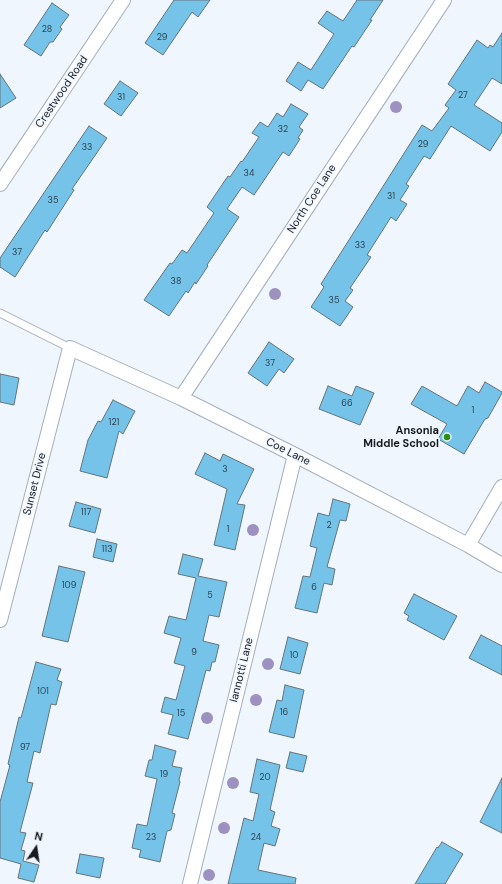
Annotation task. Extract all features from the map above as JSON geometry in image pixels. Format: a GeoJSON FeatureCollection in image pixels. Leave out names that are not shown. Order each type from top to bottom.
{"type":"FeatureCollection","features":[{"type":"Feature","properties":{"kind":"street","name":"Crestwood Road"},"geometry":{"type":"LineString","coordinates":[[0,184],[123,0]]}},
{"type":"Feature","properties":{"kind":"street","name":"North Coe Lane"},"geometry":{"type":"LineString","coordinates":[[181,398],[444,0]]}},
{"type":"Feature","properties":{"kind":"street","name":"Coe Lane"},"geometry":{"type":"LineString","coordinates":[[70,348],[181,398],[295,455],[468,545],[502,565]]}},
{"type":"Feature","properties":{"kind":"street","name":"Sunset Drive"},"geometry":{"type":"LineString","coordinates":[[0,620],[70,348]]}},
{"type":"Feature","properties":{"kind":"street","name":"Iannotti Lane"},"geometry":{"type":"LineString","coordinates":[[190,884],[295,455]]}},
{"type":"Feature","properties":{"kind":"street"},"geometry":{"type":"LineString","coordinates":[[468,545],[502,487]]}},
{"type":"Feature","properties":{"kind":"lane"},"geometry":{"type":"LineString","coordinates":[[0,313],[70,348]]}},
{"type":"Feature","properties":{"kind":"building"},"geometry":{"type":"Polygon","coordinates":[[[174,0],[210,0],[198,17],[192,12],[163,55],[145,43],[174,0]]]}},
{"type":"Feature","properties":{"kind":"building"},"geometry":{"type":"Polygon","coordinates":[[[357,0],[383,0],[354,47],[352,46],[323,89],[308,80],[301,91],[286,81],[298,62],[311,70],[334,34],[318,23],[327,11],[343,21],[357,0]]]}},
{"type":"Feature","properties":{"kind":"building"},"geometry":{"type":"Polygon","coordinates":[[[52,3],[69,15],[60,27],[62,29],[53,42],[50,42],[41,56],[24,45],[52,3]]]}},
{"type":"Feature","properties":{"kind":"building"},"geometry":{"type":"Polygon","coordinates":[[[502,33],[502,84],[492,78],[474,105],[502,123],[502,132],[490,151],[451,126],[430,159],[424,156],[406,184],[409,186],[400,200],[407,204],[396,221],[391,217],[367,255],[371,257],[350,288],[353,290],[345,301],[353,307],[340,326],[311,307],[324,287],[321,284],[422,125],[432,131],[449,108],[445,105],[456,90],[448,84],[477,40],[488,48],[490,45],[493,47],[502,33]]]}},
{"type":"Feature","properties":{"kind":"building"},"geometry":{"type":"Polygon","coordinates":[[[0,74],[16,98],[0,108],[0,74]]]}},
{"type":"Feature","properties":{"kind":"building"},"geometry":{"type":"Polygon","coordinates":[[[120,81],[138,93],[121,116],[104,104],[120,81]]]}},
{"type":"Feature","properties":{"kind":"building"},"geometry":{"type":"Polygon","coordinates":[[[291,104],[308,114],[299,127],[303,130],[298,138],[300,139],[289,156],[283,152],[254,195],[242,187],[227,209],[239,217],[196,284],[195,282],[188,293],[186,291],[169,316],[144,300],[170,263],[172,264],[182,250],[187,253],[214,213],[207,207],[228,176],[230,177],[241,161],[242,162],[259,137],[252,133],[260,122],[268,127],[277,113],[283,117],[291,104]]]}},
{"type":"Feature","properties":{"kind":"building"},"geometry":{"type":"Polygon","coordinates":[[[89,126],[107,138],[72,189],[74,190],[47,232],[45,230],[15,277],[0,267],[0,258],[89,126]]]}},
{"type":"Feature","properties":{"kind":"building"},"geometry":{"type":"Polygon","coordinates":[[[269,342],[294,359],[284,373],[279,369],[267,386],[248,373],[269,342]]]}},
{"type":"Feature","properties":{"kind":"building"},"geometry":{"type":"Polygon","coordinates":[[[0,374],[19,378],[14,405],[0,402],[0,374]]]}},
{"type":"Feature","properties":{"kind":"building"},"geometry":{"type":"Polygon","coordinates":[[[485,382],[502,393],[488,418],[485,419],[464,454],[438,439],[447,424],[411,404],[422,386],[457,406],[468,386],[479,393],[485,382]]]}},
{"type":"Feature","properties":{"kind":"building"},"geometry":{"type":"Polygon","coordinates":[[[328,386],[352,396],[356,386],[374,393],[360,425],[319,409],[328,386]]]}},
{"type":"Feature","properties":{"kind":"building"},"geometry":{"type":"Polygon","coordinates":[[[113,400],[135,411],[123,434],[119,431],[107,478],[80,471],[88,440],[98,421],[101,422],[113,400]]]}},
{"type":"Feature","properties":{"kind":"building"},"geometry":{"type":"Polygon","coordinates":[[[205,453],[220,461],[223,454],[254,469],[237,504],[245,505],[235,550],[214,545],[227,489],[195,474],[205,453]]]}},
{"type":"Feature","properties":{"kind":"building"},"geometry":{"type":"Polygon","coordinates":[[[333,499],[350,504],[346,521],[340,520],[327,567],[335,569],[332,585],[324,583],[317,613],[295,608],[303,576],[310,577],[317,548],[310,546],[318,513],[329,516],[333,499]]]}},
{"type":"Feature","properties":{"kind":"building"},"geometry":{"type":"Polygon","coordinates":[[[76,502],[101,509],[95,533],[69,526],[76,502]]]}},
{"type":"Feature","properties":{"kind":"building"},"geometry":{"type":"Polygon","coordinates":[[[97,539],[117,544],[113,562],[93,557],[97,539]]]}},
{"type":"Feature","properties":{"kind":"building"},"geometry":{"type":"Polygon","coordinates":[[[183,554],[203,559],[198,576],[227,582],[219,617],[209,615],[203,641],[219,645],[215,662],[212,662],[210,671],[206,670],[188,739],[168,734],[173,715],[161,712],[165,697],[176,700],[185,666],[174,663],[181,638],[164,633],[169,616],[186,620],[196,578],[178,574],[183,554]]]}},
{"type":"Feature","properties":{"kind":"building"},"geometry":{"type":"Polygon","coordinates":[[[59,566],[85,572],[68,642],[42,636],[59,566]]]}},
{"type":"Feature","properties":{"kind":"building"},"geometry":{"type":"Polygon","coordinates":[[[414,594],[457,616],[444,640],[407,620],[409,616],[404,613],[414,594]]]}},
{"type":"Feature","properties":{"kind":"building"},"geometry":{"type":"Polygon","coordinates":[[[481,635],[502,646],[502,675],[469,658],[481,635]]]}},
{"type":"Feature","properties":{"kind":"building"},"geometry":{"type":"Polygon","coordinates":[[[288,637],[308,643],[300,674],[280,669],[288,637]]]}},
{"type":"Feature","properties":{"kind":"building"},"geometry":{"type":"Polygon","coordinates":[[[36,662],[61,669],[57,680],[62,682],[56,705],[51,704],[40,753],[34,751],[27,782],[33,783],[20,832],[26,833],[21,850],[25,851],[23,861],[39,865],[34,882],[18,878],[21,864],[0,858],[0,802],[10,765],[8,764],[19,717],[21,718],[36,662]]]}},
{"type":"Feature","properties":{"kind":"building"},"geometry":{"type":"Polygon","coordinates":[[[285,685],[304,690],[294,738],[269,732],[277,700],[282,701],[285,685]]]}},
{"type":"Feature","properties":{"kind":"building"},"geometry":{"type":"Polygon","coordinates":[[[155,745],[176,751],[172,766],[182,768],[172,813],[175,814],[171,830],[167,831],[160,862],[139,857],[141,850],[132,848],[137,824],[147,826],[157,779],[145,776],[149,760],[152,760],[155,745]]]}},
{"type":"Feature","properties":{"kind":"building"},"geometry":{"type":"Polygon","coordinates":[[[290,752],[307,756],[303,772],[286,768],[290,752]]]}},
{"type":"Feature","properties":{"kind":"building"},"geometry":{"type":"Polygon","coordinates":[[[257,759],[280,765],[270,810],[275,812],[271,826],[280,829],[275,846],[264,843],[258,870],[296,878],[295,884],[228,884],[244,818],[253,821],[259,794],[250,792],[257,759]]]}},
{"type":"Feature","properties":{"kind":"building"},"geometry":{"type":"Polygon","coordinates":[[[502,778],[502,833],[480,822],[502,778]]]}},
{"type":"Feature","properties":{"kind":"building"},"geometry":{"type":"Polygon","coordinates":[[[442,842],[463,854],[445,884],[415,884],[437,847],[438,848],[442,842]]]}},
{"type":"Feature","properties":{"kind":"building"},"geometry":{"type":"Polygon","coordinates":[[[80,854],[104,858],[100,878],[76,873],[80,854]]]}},
{"type":"Feature","properties":{"kind":"place","name":"Ansonia Middle School"},"geometry":{"type":"Point","coordinates":[447,437]}}]}
